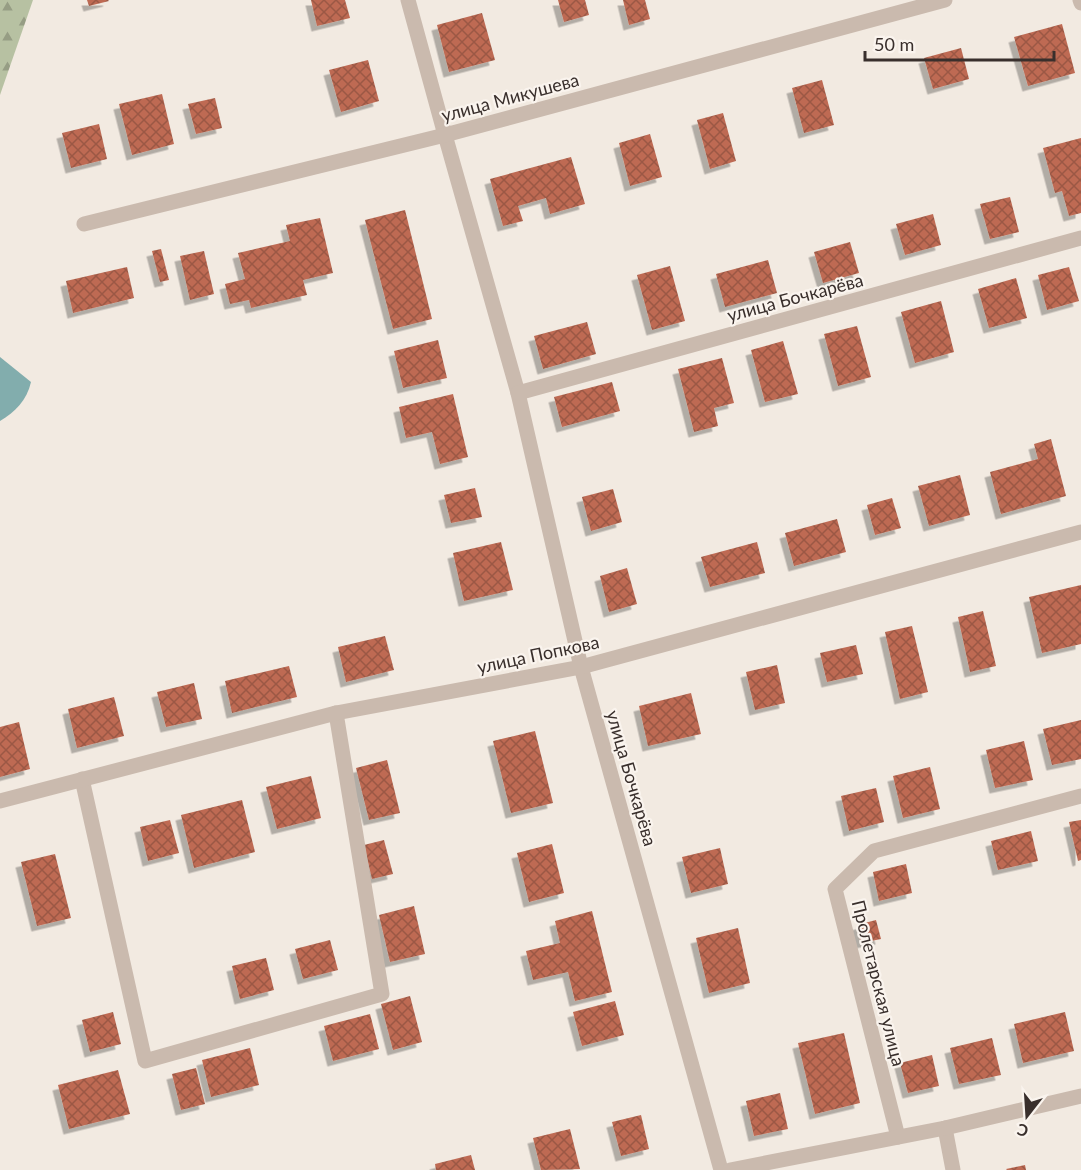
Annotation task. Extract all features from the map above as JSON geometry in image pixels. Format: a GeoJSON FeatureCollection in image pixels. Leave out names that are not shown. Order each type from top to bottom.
{"type":"FeatureCollection","features":[{"type":"Feature","properties":{"kind":"street","name":"улица Бочкарёва"},"geometry":{"type":"LineString","coordinates":[[408,0],[518,393],[581,667],[721,1170]]}},
{"type":"Feature","properties":{"kind":"street","name":"улица Микушева"},"geometry":{"type":"LineString","coordinates":[[84,224],[444,135],[945,0]]}},
{"type":"Feature","properties":{"kind":"street","name":"улица Бочкарёва"},"geometry":{"type":"LineString","coordinates":[[518,393],[1081,238]]}},
{"type":"Feature","properties":{"kind":"street","name":"улица Попкова"},"geometry":{"type":"LineString","coordinates":[[0,801],[336,713],[581,667],[1081,532]]}},
{"type":"Feature","properties":{"kind":"street"},"geometry":{"type":"LineString","coordinates":[[81,778],[145,1061],[382,994],[336,713]]}},
{"type":"Feature","properties":{"kind":"street","name":"Пролетарская улица"},"geometry":{"type":"LineString","coordinates":[[898,1137],[835,889],[874,851],[1081,796]]}},
{"type":"Feature","properties":{"kind":"street"},"geometry":{"type":"LineString","coordinates":[[730,1170],[945,1128],[1081,1096]]}},
{"type":"Feature","properties":{"kind":"street"},"geometry":{"type":"LineString","coordinates":[[945,1128],[953,1170]]}},
{"type":"Feature","properties":{"kind":"green space"},"geometry":{"type":"Polygon","coordinates":[[[0,0],[33,0],[0,95],[0,0]]]}},
{"type":"Feature","properties":{"kind":"water"},"geometry":{"type":"Polygon","coordinates":[[[0,357],[31,382],[20,405],[0,421],[0,357]]]}},
{"type":"Feature","properties":{"kind":"building"},"geometry":{"type":"Polygon","coordinates":[[[87,0],[108,0],[109,1],[89,6],[87,0]]]}},
{"type":"Feature","properties":{"kind":"building"},"geometry":{"type":"Polygon","coordinates":[[[311,0],[345,0],[350,18],[317,26],[311,0]]]}},
{"type":"Feature","properties":{"kind":"building"},"geometry":{"type":"Polygon","coordinates":[[[558,0],[585,0],[589,15],[564,22],[558,0]]]}},
{"type":"Feature","properties":{"kind":"building"},"geometry":{"type":"Polygon","coordinates":[[[623,0],[645,0],[650,19],[629,25],[623,0]]]}},
{"type":"Feature","properties":{"kind":"building"},"geometry":{"type":"Polygon","coordinates":[[[482,13],[495,60],[449,72],[437,25],[482,13]]]}},
{"type":"Feature","properties":{"kind":"building"},"geometry":{"type":"Polygon","coordinates":[[[1062,24],[1075,73],[1028,86],[1014,37],[1062,24]]]}},
{"type":"Feature","properties":{"kind":"building"},"geometry":{"type":"Polygon","coordinates":[[[961,48],[969,79],[933,89],[924,58],[961,48]]]}},
{"type":"Feature","properties":{"kind":"building"},"geometry":{"type":"Polygon","coordinates":[[[368,60],[379,101],[341,112],[329,70],[368,60]]]}},
{"type":"Feature","properties":{"kind":"building"},"geometry":{"type":"Polygon","coordinates":[[[822,80],[834,125],[804,133],[792,88],[822,80]]]}},
{"type":"Feature","properties":{"kind":"building"},"geometry":{"type":"Polygon","coordinates":[[[162,94],[174,144],[132,155],[119,104],[162,94]]]}},
{"type":"Feature","properties":{"kind":"building"},"geometry":{"type":"Polygon","coordinates":[[[215,98],[222,128],[196,134],[188,104],[215,98]]]}},
{"type":"Feature","properties":{"kind":"building"},"geometry":{"type":"Polygon","coordinates":[[[723,113],[736,161],[710,169],[697,120],[723,113]]]}},
{"type":"Feature","properties":{"kind":"building"},"geometry":{"type":"Polygon","coordinates":[[[99,124],[107,159],[71,168],[62,133],[99,124]]]}},
{"type":"Feature","properties":{"kind":"building"},"geometry":{"type":"Polygon","coordinates":[[[650,134],[662,177],[630,186],[619,143],[650,134]]]}},
{"type":"Feature","properties":{"kind":"building"},"geometry":{"type":"Polygon","coordinates":[[[1081,138],[1081,213],[1069,216],[1062,191],[1055,193],[1043,148],[1081,138]]]}},
{"type":"Feature","properties":{"kind":"building"},"geometry":{"type":"Polygon","coordinates":[[[571,157],[585,204],[550,214],[546,198],[518,206],[523,221],[503,226],[490,179],[571,157]]]}},
{"type":"Feature","properties":{"kind":"building"},"geometry":{"type":"Polygon","coordinates":[[[1010,197],[1019,232],[990,239],[980,204],[1010,197]]]}},
{"type":"Feature","properties":{"kind":"building"},"geometry":{"type":"Polygon","coordinates":[[[405,210],[432,319],[393,329],[365,220],[405,210]]]}},
{"type":"Feature","properties":{"kind":"building"},"geometry":{"type":"Polygon","coordinates":[[[933,214],[941,245],[905,255],[896,224],[933,214]]]}},
{"type":"Feature","properties":{"kind":"building"},"geometry":{"type":"Polygon","coordinates":[[[320,218],[333,273],[303,280],[307,295],[251,308],[249,300],[230,304],[225,284],[245,279],[238,253],[290,241],[286,225],[320,218]]]}},
{"type":"Feature","properties":{"kind":"building"},"geometry":{"type":"Polygon","coordinates":[[[850,242],[859,273],[823,283],[814,252],[850,242]]]}},
{"type":"Feature","properties":{"kind":"building"},"geometry":{"type":"Polygon","coordinates":[[[161,249],[169,280],[160,282],[152,251],[161,249]]]}},
{"type":"Feature","properties":{"kind":"building"},"geometry":{"type":"Polygon","coordinates":[[[204,251],[214,294],[190,300],[180,256],[204,251]]]}},
{"type":"Feature","properties":{"kind":"building"},"geometry":{"type":"Polygon","coordinates":[[[768,260],[777,293],[725,307],[716,274],[768,260]]]}},
{"type":"Feature","properties":{"kind":"building"},"geometry":{"type":"Polygon","coordinates":[[[670,266],[685,321],[652,330],[637,275],[670,266]]]}},
{"type":"Feature","properties":{"kind":"building"},"geometry":{"type":"Polygon","coordinates":[[[127,267],[134,298],[73,313],[66,281],[127,267]]]}},
{"type":"Feature","properties":{"kind":"building"},"geometry":{"type":"Polygon","coordinates":[[[1069,267],[1079,301],[1047,310],[1038,275],[1069,267]]]}},
{"type":"Feature","properties":{"kind":"building"},"geometry":{"type":"Polygon","coordinates":[[[1016,278],[1027,318],[989,328],[978,289],[1016,278]]]}},
{"type":"Feature","properties":{"kind":"building"},"geometry":{"type":"Polygon","coordinates":[[[941,301],[954,352],[915,363],[901,312],[941,301]]]}},
{"type":"Feature","properties":{"kind":"building"},"geometry":{"type":"Polygon","coordinates":[[[587,322],[596,354],[543,369],[534,336],[587,322]]]}},
{"type":"Feature","properties":{"kind":"building"},"geometry":{"type":"Polygon","coordinates":[[[857,326],[871,377],[838,386],[824,334],[857,326]]]}},
{"type":"Feature","properties":{"kind":"building"},"geometry":{"type":"Polygon","coordinates":[[[438,340],[447,378],[403,388],[394,351],[438,340]]]}},
{"type":"Feature","properties":{"kind":"building"},"geometry":{"type":"Polygon","coordinates":[[[783,341],[798,394],[765,402],[751,350],[783,341]]]}},
{"type":"Feature","properties":{"kind":"building"},"geometry":{"type":"Polygon","coordinates":[[[722,358],[734,403],[714,408],[718,426],[694,432],[678,369],[722,358]]]}},
{"type":"Feature","properties":{"kind":"building"},"geometry":{"type":"Polygon","coordinates":[[[612,382],[620,411],[562,427],[554,397],[612,382]]]}},
{"type":"Feature","properties":{"kind":"building"},"geometry":{"type":"Polygon","coordinates":[[[453,394],[468,457],[440,464],[432,432],[406,438],[399,407],[453,394]]]}},
{"type":"Feature","properties":{"kind":"building"},"geometry":{"type":"Polygon","coordinates":[[[1051,439],[1066,496],[1001,514],[990,472],[1038,459],[1034,444],[1051,439]]]}},
{"type":"Feature","properties":{"kind":"building"},"geometry":{"type":"Polygon","coordinates":[[[960,475],[970,515],[929,526],[918,486],[960,475]]]}},
{"type":"Feature","properties":{"kind":"building"},"geometry":{"type":"Polygon","coordinates":[[[475,488],[482,517],[451,523],[444,495],[475,488]]]}},
{"type":"Feature","properties":{"kind":"building"},"geometry":{"type":"Polygon","coordinates":[[[613,489],[622,522],[591,531],[582,497],[613,489]]]}},
{"type":"Feature","properties":{"kind":"building"},"geometry":{"type":"Polygon","coordinates":[[[892,498],[901,528],[875,535],[867,505],[892,498]]]}},
{"type":"Feature","properties":{"kind":"building"},"geometry":{"type":"Polygon","coordinates":[[[837,519],[846,552],[794,566],[785,533],[837,519]]]}},
{"type":"Feature","properties":{"kind":"building"},"geometry":{"type":"Polygon","coordinates":[[[501,542],[513,590],[464,601],[453,553],[501,542]]]}},
{"type":"Feature","properties":{"kind":"building"},"geometry":{"type":"Polygon","coordinates":[[[757,542],[765,573],[710,587],[701,557],[757,542]]]}},
{"type":"Feature","properties":{"kind":"building"},"geometry":{"type":"Polygon","coordinates":[[[627,568],[637,604],[609,612],[600,576],[627,568]]]}},
{"type":"Feature","properties":{"kind":"building"},"geometry":{"type":"Polygon","coordinates":[[[1081,585],[1081,644],[1042,653],[1029,597],[1081,585]]]}},
{"type":"Feature","properties":{"kind":"building"},"geometry":{"type":"Polygon","coordinates":[[[983,611],[996,666],[970,672],[958,617],[983,611]]]}},
{"type":"Feature","properties":{"kind":"building"},"geometry":{"type":"Polygon","coordinates":[[[912,626],[928,692],[900,699],[885,632],[912,626]]]}},
{"type":"Feature","properties":{"kind":"building"},"geometry":{"type":"Polygon","coordinates":[[[385,636],[394,670],[346,682],[338,647],[385,636]]]}},
{"type":"Feature","properties":{"kind":"building"},"geometry":{"type":"Polygon","coordinates":[[[856,645],[863,674],[827,682],[820,653],[856,645]]]}},
{"type":"Feature","properties":{"kind":"building"},"geometry":{"type":"Polygon","coordinates":[[[777,665],[785,703],[755,710],[746,672],[777,665]]]}},
{"type":"Feature","properties":{"kind":"building"},"geometry":{"type":"Polygon","coordinates":[[[289,666],[297,697],[232,713],[225,681],[289,666]]]}},
{"type":"Feature","properties":{"kind":"building"},"geometry":{"type":"Polygon","coordinates":[[[194,683],[202,719],[166,727],[157,692],[194,683]]]}},
{"type":"Feature","properties":{"kind":"building"},"geometry":{"type":"Polygon","coordinates":[[[691,693],[701,734],[648,746],[639,706],[691,693]]]}},
{"type":"Feature","properties":{"kind":"building"},"geometry":{"type":"Polygon","coordinates":[[[114,697],[124,736],[77,748],[68,709],[114,697]]]}},
{"type":"Feature","properties":{"kind":"building"},"geometry":{"type":"Polygon","coordinates":[[[1081,720],[1081,759],[1052,765],[1043,729],[1081,720]]]}},
{"type":"Feature","properties":{"kind":"building"},"geometry":{"type":"Polygon","coordinates":[[[19,722],[30,769],[0,777],[0,727],[19,722]]]}},
{"type":"Feature","properties":{"kind":"building"},"geometry":{"type":"Polygon","coordinates":[[[535,731],[553,803],[511,813],[493,741],[535,731]]]}},
{"type":"Feature","properties":{"kind":"building"},"geometry":{"type":"Polygon","coordinates":[[[1024,741],[1033,780],[995,788],[986,750],[1024,741]]]}},
{"type":"Feature","properties":{"kind":"building"},"geometry":{"type":"Polygon","coordinates":[[[387,760],[400,813],[369,820],[356,768],[387,760]]]}},
{"type":"Feature","properties":{"kind":"building"},"geometry":{"type":"Polygon","coordinates":[[[930,767],[940,809],[903,818],[893,776],[930,767]]]}},
{"type":"Feature","properties":{"kind":"building"},"geometry":{"type":"Polygon","coordinates":[[[311,776],[321,818],[277,829],[266,787],[311,776]]]}},
{"type":"Feature","properties":{"kind":"building"},"geometry":{"type":"Polygon","coordinates":[[[876,788],[884,822],[849,831],[841,796],[876,788]]]}},
{"type":"Feature","properties":{"kind":"building"},"geometry":{"type":"Polygon","coordinates":[[[242,800],[255,852],[194,868],[181,815],[242,800]]]}},
{"type":"Feature","properties":{"kind":"building"},"geometry":{"type":"Polygon","coordinates":[[[170,820],[179,853],[148,861],[140,827],[170,820]]]}},
{"type":"Feature","properties":{"kind":"building"},"geometry":{"type":"Polygon","coordinates":[[[1081,820],[1081,860],[1078,861],[1069,822],[1081,820]]]}},
{"type":"Feature","properties":{"kind":"building"},"geometry":{"type":"Polygon","coordinates":[[[1031,831],[1038,861],[998,870],[991,841],[1031,831]]]}},
{"type":"Feature","properties":{"kind":"building"},"geometry":{"type":"Polygon","coordinates":[[[384,840],[393,874],[372,879],[364,845],[384,840]]]}},
{"type":"Feature","properties":{"kind":"building"},"geometry":{"type":"Polygon","coordinates":[[[552,844],[564,893],[529,902],[517,853],[552,844]]]}},
{"type":"Feature","properties":{"kind":"building"},"geometry":{"type":"Polygon","coordinates":[[[720,848],[728,884],[691,893],[682,857],[720,848]]]}},
{"type":"Feature","properties":{"kind":"building"},"geometry":{"type":"Polygon","coordinates":[[[55,854],[71,918],[37,926],[21,862],[55,854]]]}},
{"type":"Feature","properties":{"kind":"building"},"geometry":{"type":"Polygon","coordinates":[[[906,864],[912,893],[879,901],[873,872],[906,864]]]}},
{"type":"Feature","properties":{"kind":"building"},"geometry":{"type":"Polygon","coordinates":[[[414,906],[425,954],[390,962],[379,915],[414,906]]]}},
{"type":"Feature","properties":{"kind":"building"},"geometry":{"type":"Polygon","coordinates":[[[592,911],[612,992],[575,1001],[568,972],[533,980],[526,951],[560,943],[555,921],[592,911]]]}},
{"type":"Feature","properties":{"kind":"building"},"geometry":{"type":"Polygon","coordinates":[[[876,920],[881,939],[861,943],[857,925],[876,920]]]}},
{"type":"Feature","properties":{"kind":"building"},"geometry":{"type":"Polygon","coordinates":[[[738,928],[750,983],[709,993],[696,938],[738,928]]]}},
{"type":"Feature","properties":{"kind":"building"},"geometry":{"type":"Polygon","coordinates":[[[330,940],[338,970],[303,979],[295,949],[330,940]]]}},
{"type":"Feature","properties":{"kind":"building"},"geometry":{"type":"Polygon","coordinates":[[[266,958],[274,990],[240,999],[232,966],[266,958]]]}},
{"type":"Feature","properties":{"kind":"building"},"geometry":{"type":"Polygon","coordinates":[[[410,996],[422,1042],[393,1050],[381,1004],[410,996]]]}},
{"type":"Feature","properties":{"kind":"building"},"geometry":{"type":"Polygon","coordinates":[[[615,1001],[624,1035],[582,1046],[573,1012],[615,1001]]]}},
{"type":"Feature","properties":{"kind":"building"},"geometry":{"type":"Polygon","coordinates":[[[113,1012],[121,1044],[90,1052],[82,1020],[113,1012]]]}},
{"type":"Feature","properties":{"kind":"building"},"geometry":{"type":"Polygon","coordinates":[[[1065,1012],[1074,1051],[1023,1063],[1014,1024],[1065,1012]]]}},
{"type":"Feature","properties":{"kind":"building"},"geometry":{"type":"Polygon","coordinates":[[[370,1014],[379,1049],[333,1061],[324,1026],[370,1014]]]}},
{"type":"Feature","properties":{"kind":"building"},"geometry":{"type":"Polygon","coordinates":[[[844,1033],[860,1103],[815,1114],[798,1043],[844,1033]]]}},
{"type":"Feature","properties":{"kind":"building"},"geometry":{"type":"Polygon","coordinates":[[[992,1038],[1001,1075],[959,1084],[950,1048],[992,1038]]]}},
{"type":"Feature","properties":{"kind":"building"},"geometry":{"type":"Polygon","coordinates":[[[250,1048],[259,1085],[211,1097],[202,1060],[250,1048]]]}},
{"type":"Feature","properties":{"kind":"building"},"geometry":{"type":"Polygon","coordinates":[[[932,1055],[939,1086],[908,1093],[900,1063],[932,1055]]]}},
{"type":"Feature","properties":{"kind":"building"},"geometry":{"type":"Polygon","coordinates":[[[196,1068],[205,1104],[181,1110],[172,1074],[196,1068]]]}},
{"type":"Feature","properties":{"kind":"building"},"geometry":{"type":"Polygon","coordinates":[[[118,1070],[130,1114],[69,1129],[58,1085],[118,1070]]]}},
{"type":"Feature","properties":{"kind":"building"},"geometry":{"type":"Polygon","coordinates":[[[780,1093],[788,1129],[754,1136],[746,1101],[780,1093]]]}},
{"type":"Feature","properties":{"kind":"building"},"geometry":{"type":"Polygon","coordinates":[[[641,1115],[649,1149],[621,1156],[612,1122],[641,1115]]]}},
{"type":"Feature","properties":{"kind":"building"},"geometry":{"type":"Polygon","coordinates":[[[570,1129],[580,1169],[541,1170],[533,1138],[570,1129]]]}},
{"type":"Feature","properties":{"kind":"building"},"geometry":{"type":"Polygon","coordinates":[[[471,1155],[475,1170],[436,1170],[435,1164],[471,1155]]]}},
{"type":"Feature","properties":{"kind":"building"},"geometry":{"type":"Polygon","coordinates":[[[1025,1165],[1026,1170],[1006,1169],[1025,1165]]]}}]}
